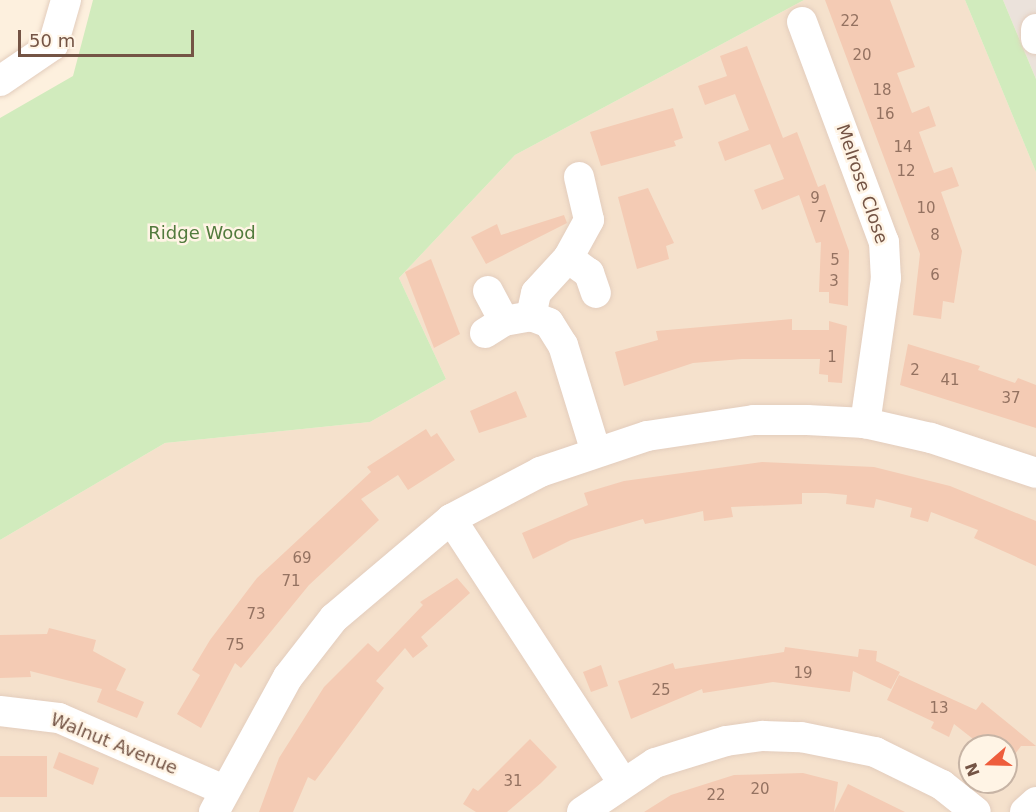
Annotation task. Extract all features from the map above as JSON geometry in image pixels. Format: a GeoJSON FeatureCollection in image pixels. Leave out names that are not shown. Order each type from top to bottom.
{"type":"FeatureCollection","features":[{"type":"Feature","properties":{"kind":"street"},"geometry":{"type":"LineString","coordinates":[[0,81],[53,45],[66,0]]}},
{"type":"Feature","properties":{"kind":"street","name":"Melrose Close"},"geometry":{"type":"LineString","coordinates":[[802,22],[884,242],[886,278],[865,423]]}},
{"type":"Feature","properties":{"kind":"street"},"geometry":{"type":"LineString","coordinates":[[1036,30],[1036,39]]}},
{"type":"Feature","properties":{"kind":"street"},"geometry":{"type":"LineString","coordinates":[[507,324],[568,258],[589,220],[579,177]]}},
{"type":"Feature","properties":{"kind":"street"},"geometry":{"type":"LineString","coordinates":[[568,258],[589,273],[596,293]]}},
{"type":"Feature","properties":{"kind":"street"},"geometry":{"type":"LineString","coordinates":[[488,291],[507,324]]}},
{"type":"Feature","properties":{"kind":"street"},"geometry":{"type":"LineString","coordinates":[[507,324],[549,323],[563,345],[596,452]]}},
{"type":"Feature","properties":{"kind":"street"},"geometry":{"type":"LineString","coordinates":[[219,801],[267,711],[315,641],[369,584],[451,519],[540,472],[647,436],[742,422],[865,423],[931,438],[1036,473]]}},
{"type":"Feature","properties":{"kind":"street"},"geometry":{"type":"LineString","coordinates":[[451,519],[622,781]]}},
{"type":"Feature","properties":{"kind":"street","name":"Walnut Avenue"},"geometry":{"type":"LineString","coordinates":[[0,711],[59,718],[219,801]]}},
{"type":"Feature","properties":{"kind":"street"},"geometry":{"type":"LineString","coordinates":[[582,812],[622,781],[708,745],[801,736],[848,744],[909,767],[976,812]]}},
{"type":"Feature","properties":{"kind":"street"},"geometry":{"type":"LineString","coordinates":[[1025,812],[1036,802]]}},
{"type":"Feature","properties":{"kind":"shaded area"},"geometry":{"type":"Polygon","coordinates":[[[804,0],[965,0],[1036,172],[1036,812],[0,812],[0,540],[165,443],[370,422],[446,379],[399,278],[515,155],[804,0]]]}},
{"type":"Feature","properties":{"kind":"shaded area"},"geometry":{"type":"Polygon","coordinates":[[[1003,0],[1036,0],[1036,79],[1003,0]]]}},
{"type":"Feature","properties":{"kind":"green space","name":"Ridge Wood"},"geometry":{"type":"Polygon","coordinates":[[[93,0],[804,0],[515,155],[399,278],[446,379],[370,422],[165,443],[0,540],[0,118],[73,76],[93,0]]]}},
{"type":"Feature","properties":{"kind":"green space"},"geometry":{"type":"Polygon","coordinates":[[[965,0],[1003,0],[1036,79],[1036,172],[965,0]]]}},
{"type":"Feature","properties":{"kind":"building"},"geometry":{"type":"Polygon","coordinates":[[[825,0],[890,0],[915,67],[897,73],[912,113],[929,106],[936,126],[919,132],[934,173],[952,167],[959,186],[941,192],[962,251],[954,303],[943,301],[941,319],[913,315],[920,254],[825,0]]]}},
{"type":"Feature","properties":{"kind":"building"},"geometry":{"type":"Polygon","coordinates":[[[747,46],[783,138],[797,132],[818,187],[825,184],[849,251],[848,306],[829,303],[829,292],[819,292],[821,242],[816,243],[799,195],[762,210],[754,190],[784,179],[770,144],[725,161],[718,142],[749,130],[735,94],[705,105],[698,86],[727,76],[720,56],[747,46]]]}},
{"type":"Feature","properties":{"kind":"building"},"geometry":{"type":"Polygon","coordinates":[[[673,108],[683,138],[674,141],[676,146],[601,166],[590,132],[673,108]]]}},
{"type":"Feature","properties":{"kind":"building"},"geometry":{"type":"Polygon","coordinates":[[[648,188],[674,243],[666,246],[669,259],[637,269],[618,197],[648,188]]]}},
{"type":"Feature","properties":{"kind":"building"},"geometry":{"type":"Polygon","coordinates":[[[564,215],[567,223],[486,264],[471,237],[497,224],[501,235],[564,215]]]}},
{"type":"Feature","properties":{"kind":"building"},"geometry":{"type":"Polygon","coordinates":[[[431,259],[460,334],[434,348],[405,272],[431,259]]]}},
{"type":"Feature","properties":{"kind":"building"},"geometry":{"type":"Polygon","coordinates":[[[792,319],[792,330],[829,330],[829,321],[847,326],[842,383],[828,382],[828,375],[819,374],[820,359],[742,359],[693,363],[624,386],[615,352],[658,340],[656,331],[792,319]]]}},
{"type":"Feature","properties":{"kind":"building"},"geometry":{"type":"Polygon","coordinates":[[[908,344],[980,366],[978,370],[1015,383],[1018,378],[1036,385],[1036,428],[900,385],[908,344]]]}},
{"type":"Feature","properties":{"kind":"building"},"geometry":{"type":"Polygon","coordinates":[[[516,391],[527,417],[479,433],[470,411],[516,391]]]}},
{"type":"Feature","properties":{"kind":"building"},"geometry":{"type":"Polygon","coordinates":[[[426,429],[431,437],[437,433],[455,460],[408,490],[398,475],[361,499],[379,520],[309,585],[241,668],[235,663],[201,728],[177,714],[200,675],[192,670],[210,640],[257,578],[371,472],[367,467],[426,429]]]}},
{"type":"Feature","properties":{"kind":"building"},"geometry":{"type":"Polygon","coordinates":[[[762,462],[874,467],[950,486],[1036,521],[1036,566],[974,538],[978,530],[931,512],[928,522],[910,517],[912,508],[876,499],[874,508],[846,504],[847,495],[826,493],[802,493],[802,504],[731,507],[733,517],[704,521],[703,511],[645,524],[643,519],[571,540],[533,559],[522,533],[588,505],[584,493],[624,481],[762,462]]]}},
{"type":"Feature","properties":{"kind":"building"},"geometry":{"type":"Polygon","coordinates":[[[457,578],[470,593],[421,637],[428,646],[413,658],[405,648],[376,681],[384,688],[315,781],[308,777],[293,812],[259,812],[279,758],[324,687],[368,643],[378,652],[423,605],[420,602],[457,578]]]}},
{"type":"Feature","properties":{"kind":"building"},"geometry":{"type":"Polygon","coordinates":[[[49,628],[96,640],[93,651],[126,669],[116,690],[144,702],[137,718],[97,702],[102,689],[30,671],[31,677],[0,678],[0,635],[47,634],[49,628]]]}},
{"type":"Feature","properties":{"kind":"building"},"geometry":{"type":"Polygon","coordinates":[[[785,647],[858,657],[859,649],[877,651],[876,661],[900,672],[891,689],[853,671],[850,692],[773,682],[703,693],[702,689],[631,719],[618,681],[673,663],[675,669],[784,652],[785,647]]]}},
{"type":"Feature","properties":{"kind":"building"},"geometry":{"type":"Polygon","coordinates":[[[601,665],[608,686],[591,692],[583,672],[601,665]]]}},
{"type":"Feature","properties":{"kind":"building"},"geometry":{"type":"Polygon","coordinates":[[[899,675],[976,710],[982,702],[1036,746],[1021,746],[1018,750],[1018,734],[967,734],[954,724],[949,737],[931,728],[934,722],[887,700],[899,675]]]}},
{"type":"Feature","properties":{"kind":"building"},"geometry":{"type":"Polygon","coordinates":[[[530,739],[557,767],[541,783],[507,812],[476,812],[463,804],[473,788],[478,791],[530,739]]]}},
{"type":"Feature","properties":{"kind":"building"},"geometry":{"type":"Polygon","coordinates":[[[59,752],[99,768],[93,785],[53,768],[59,752]]]}},
{"type":"Feature","properties":{"kind":"building"},"geometry":{"type":"Polygon","coordinates":[[[0,756],[47,756],[47,797],[0,797],[0,756]]]}},
{"type":"Feature","properties":{"kind":"building"},"geometry":{"type":"Polygon","coordinates":[[[803,773],[838,782],[834,812],[644,812],[671,795],[734,775],[803,773]]]}},
{"type":"Feature","properties":{"kind":"building"},"geometry":{"type":"Polygon","coordinates":[[[848,784],[905,812],[834,812],[848,784]]]}}]}
